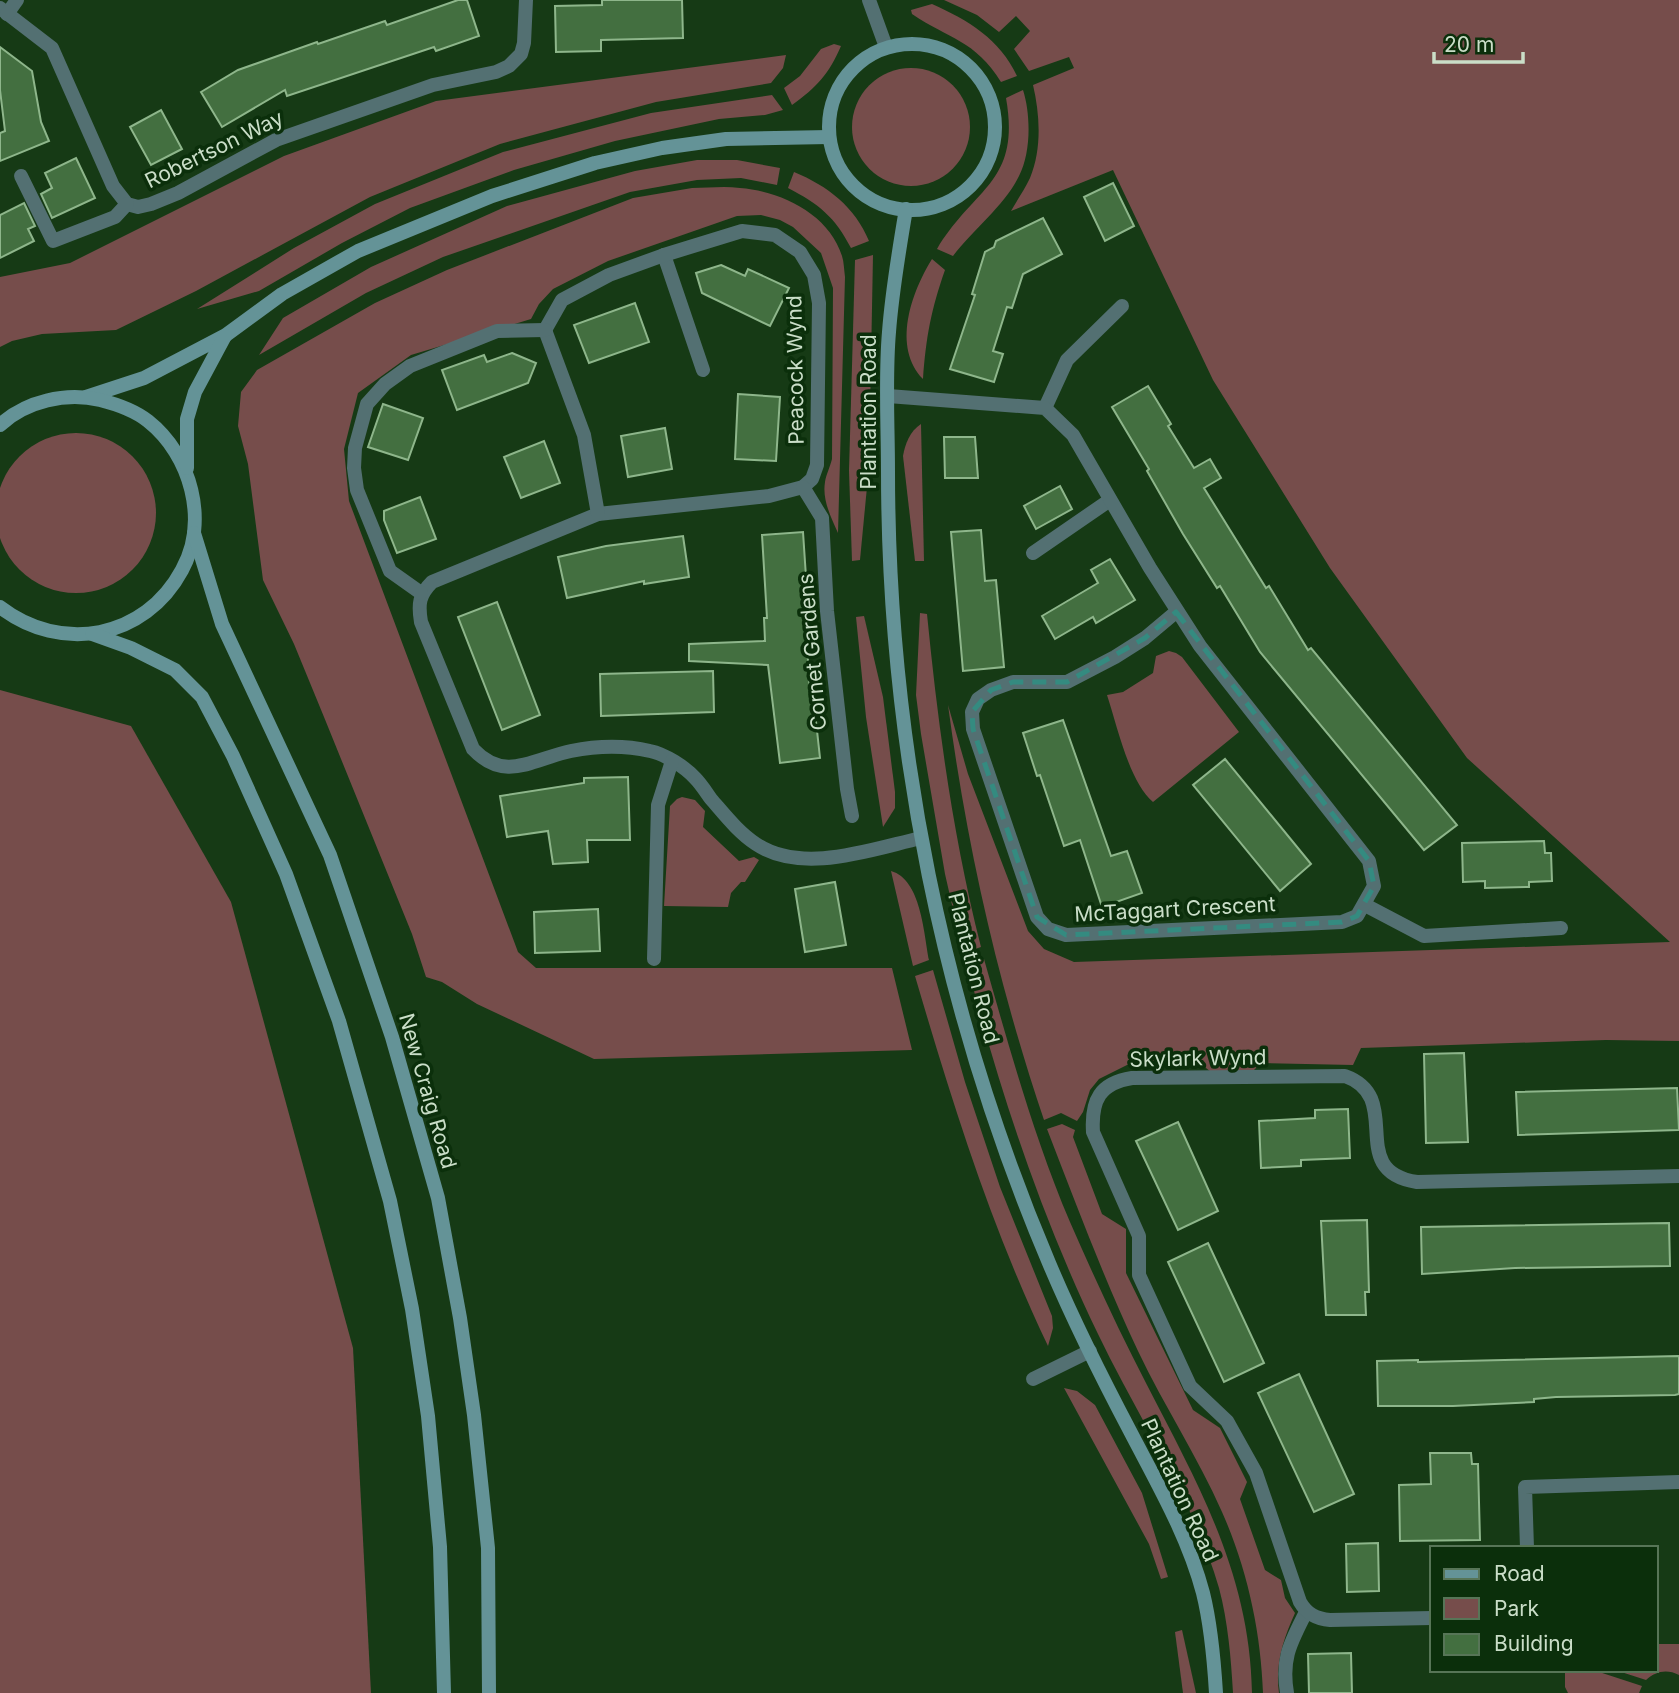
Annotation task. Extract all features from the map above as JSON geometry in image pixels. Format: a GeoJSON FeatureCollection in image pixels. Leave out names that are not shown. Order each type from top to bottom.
{"type":"FeatureCollection","features":[{"type":"Feature","properties":{"kind":"street"},"geometry":{"type":"LineString","coordinates":[[4,11],[17,0]]}},
{"type":"Feature","properties":{"kind":"street","name":"Robertson Way"},"geometry":{"type":"LineString","coordinates":[[4,11],[52,48],[113,186],[127,204],[138,207],[178,193],[276,140],[433,85],[496,72],[509,66],[521,54],[524,43],[526,0]]}},
{"type":"Feature","properties":{"kind":"street"},"geometry":{"type":"LineString","coordinates":[[869,0],[886,47]]}},
{"type":"Feature","properties":{"kind":"street"},"geometry":{"type":"LineString","coordinates":[[915,44],[940,49],[964,62],[980,79],[992,104],[995,134],[990,156],[978,179],[957,197],[931,208],[906,209],[872,200],[855,188],[839,167],[829,137],[830,111],[839,87],[855,66],[886,47],[915,44]]}},
{"type":"Feature","properties":{"kind":"street"},"geometry":{"type":"LineString","coordinates":[[86,397],[144,378],[226,335],[282,294],[358,251],[492,195],[595,163],[662,148],[726,139],[829,137]]}},
{"type":"Feature","properties":{"kind":"street"},"geometry":{"type":"LineString","coordinates":[[21,176],[53,242],[115,217],[127,204]]}},
{"type":"Feature","properties":{"kind":"street","name":"Plantation Road"},"geometry":{"type":"LineString","coordinates":[[906,209],[888,336],[888,541],[899,693],[921,838],[948,963],[976,1062],[1011,1168],[1050,1265],[1090,1351],[1167,1501],[1186,1544],[1203,1593],[1216,1693]]}},
{"type":"Feature","properties":{"kind":"street","name":"Peacock Wynd"},"geometry":{"type":"LineString","coordinates":[[545,330],[562,300],[609,275],[742,231],[775,235],[800,252],[814,275],[820,303],[817,465],[812,479],[803,487]]}},
{"type":"Feature","properties":{"kind":"street"},"geometry":{"type":"LineString","coordinates":[[664,255],[703,370]]}},
{"type":"Feature","properties":{"kind":"street"},"geometry":{"type":"LineString","coordinates":[[1045,408],[1067,360],[1122,306]]}},
{"type":"Feature","properties":{"kind":"street"},"geometry":{"type":"LineString","coordinates":[[421,593],[390,571],[357,490],[354,468],[355,448],[367,404],[385,384],[410,366],[497,331],[545,330],[584,435],[598,514]]}},
{"type":"Feature","properties":{"kind":"street"},"geometry":{"type":"LineString","coordinates":[[187,473],[187,419],[195,392],[226,335]]}},
{"type":"Feature","properties":{"kind":"street"},"geometry":{"type":"LineString","coordinates":[[888,396],[1045,408],[1073,435],[1176,612],[1369,861],[1374,886],[1365,905],[1424,936],[1561,928]]}},
{"type":"Feature","properties":{"kind":"street"},"geometry":{"type":"LineString","coordinates":[[0,607],[18,621],[54,634],[92,634],[129,623],[160,600],[183,569],[194,533],[195,502],[187,473],[171,444],[148,420],[119,405],[86,397],[59,398],[33,404],[3,420]]}},
{"type":"Feature","properties":{"kind":"street"},"geometry":{"type":"LineString","coordinates":[[803,487],[769,496],[598,514],[432,582],[421,593],[421,622],[473,749],[485,761],[499,766],[516,767],[570,751],[618,746],[652,751],[695,777],[735,828],[758,845],[780,854],[821,859],[921,838]]}},
{"type":"Feature","properties":{"kind":"street","name":"Cornet Gardens"},"geometry":{"type":"LineString","coordinates":[[803,487],[822,518],[827,611],[852,816]]}},
{"type":"Feature","properties":{"kind":"street"},"geometry":{"type":"LineString","coordinates":[[1033,553],[1110,499]]}},
{"type":"Feature","properties":{"kind":"street","name":"New Craig Road"},"geometry":{"type":"LineString","coordinates":[[194,533],[222,624],[330,855],[391,1037],[438,1198],[460,1318],[488,1548],[489,1693]]}},
{"type":"Feature","properties":{"kind":"street","name":"McTaggart Crescent"},"geometry":{"type":"LineString","coordinates":[[1176,612],[1125,651],[1067,682],[1013,682],[978,699],[972,712],[973,729],[1037,917],[1048,929],[1066,936],[1342,922],[1357,916],[1365,905]]}},
{"type":"Feature","properties":{"kind":"street"},"geometry":{"type":"LineString","coordinates":[[92,634],[131,648],[175,670],[202,697],[233,755],[286,874],[339,1021],[390,1201],[412,1309],[428,1416],[440,1547],[444,1693]]}},
{"type":"Feature","properties":{"kind":"street"},"geometry":{"type":"LineString","coordinates":[[654,959],[658,806],[672,761]]}},
{"type":"Feature","properties":{"kind":"street","name":"Skylark Wynd"},"geometry":{"type":"LineString","coordinates":[[1306,1612],[1300,1602],[1256,1473],[1227,1421],[1190,1386],[1139,1275],[1139,1236],[1093,1132],[1092,1117],[1102,1090],[1116,1081],[1132,1078],[1345,1076],[1358,1081],[1370,1094],[1375,1106],[1377,1152],[1384,1167],[1401,1180],[1417,1182],[1679,1176]]}},
{"type":"Feature","properties":{"kind":"street"},"geometry":{"type":"LineString","coordinates":[[1033,1379],[1090,1351]]}},
{"type":"Feature","properties":{"kind":"street"},"geometry":{"type":"LineString","coordinates":[[1527,1546],[1525,1487],[1679,1482]]}},
{"type":"Feature","properties":{"kind":"street"},"geometry":{"type":"LineString","coordinates":[[1287,1693],[1285,1678],[1288,1648],[1306,1612],[1320,1619],[1330,1620],[1430,1618]]}},
{"type":"Feature","properties":{"kind":"highlighted area"},"geometry":{"type":"Polygon","coordinates":[[[1176,612],[1369,861],[1374,886],[1357,916],[1342,922],[1066,935],[1037,917],[973,729],[972,712],[991,690],[1013,682],[1067,682],[1145,638],[1176,612]]]}},
{"type":"Feature","properties":{"kind":"green space"},"geometry":{"type":"Polygon","coordinates":[[[944,0],[1679,0],[1679,1041],[1606,1040],[1361,1048],[1353,1065],[1261,1063],[1253,1071],[1211,1072],[1201,1064],[1127,1065],[1099,1079],[1090,1090],[1077,1121],[1061,1113],[1044,1120],[1012,1018],[986,915],[965,811],[948,705],[968,774],[1028,931],[1044,949],[1074,962],[1670,942],[1467,758],[1330,568],[1213,380],[1113,170],[1011,211],[1030,178],[1037,155],[1038,120],[1033,85],[1074,68],[1069,57],[1029,71],[1014,49],[1030,31],[1016,16],[999,32],[977,15],[944,0]]]}},
{"type":"Feature","properties":{"kind":"green space"},"geometry":{"type":"Polygon","coordinates":[[[932,4],[982,32],[1002,51],[1017,76],[1001,82],[971,49],[912,14],[911,10],[932,4]]]}},
{"type":"Feature","properties":{"kind":"green space"},"geometry":{"type":"Polygon","coordinates":[[[834,44],[841,46],[827,72],[809,92],[792,105],[784,88],[800,76],[821,49],[834,44]]]}},
{"type":"Feature","properties":{"kind":"green space"},"geometry":{"type":"Polygon","coordinates":[[[786,55],[783,68],[771,83],[656,102],[500,144],[370,197],[196,291],[116,330],[42,334],[12,341],[0,347],[0,277],[70,263],[284,156],[436,101],[786,55]]]}},
{"type":"Feature","properties":{"kind":"green space"},"geometry":{"type":"Polygon","coordinates":[[[911,68],[934,72],[953,85],[966,104],[970,127],[966,150],[953,169],[934,182],[911,186],[888,182],[869,169],[856,150],[852,127],[856,104],[869,85],[888,72],[911,68]]]}},
{"type":"Feature","properties":{"kind":"green space"},"geometry":{"type":"Polygon","coordinates":[[[1023,90],[1028,134],[1026,156],[1019,176],[1006,197],[953,256],[937,249],[1001,167],[1007,149],[1009,126],[1006,98],[1023,90]]]}},
{"type":"Feature","properties":{"kind":"green space"},"geometry":{"type":"Polygon","coordinates":[[[772,95],[783,110],[765,115],[719,119],[615,141],[514,170],[410,208],[259,291],[197,309],[294,248],[375,204],[503,152],[651,113],[772,95]]]}},
{"type":"Feature","properties":{"kind":"green space"},"geometry":{"type":"Polygon","coordinates":[[[697,160],[737,160],[780,168],[777,185],[741,178],[697,180],[630,192],[443,257],[366,293],[259,355],[283,318],[371,267],[507,206],[635,171],[697,160]]]}},
{"type":"Feature","properties":{"kind":"green space"},"geometry":{"type":"Polygon","coordinates":[[[794,172],[839,199],[856,218],[869,241],[851,248],[825,212],[788,188],[794,172]]]}},
{"type":"Feature","properties":{"kind":"green space"},"geometry":{"type":"Polygon","coordinates":[[[692,188],[740,188],[771,194],[802,207],[826,228],[836,241],[842,256],[845,277],[838,533],[824,489],[832,459],[833,288],[821,253],[793,227],[761,215],[737,216],[608,261],[553,289],[539,304],[531,319],[411,355],[358,393],[344,449],[349,501],[518,952],[536,968],[892,968],[912,1050],[594,1059],[477,1004],[442,982],[426,977],[412,934],[324,717],[294,644],[263,580],[248,464],[238,426],[241,392],[257,370],[375,303],[447,270],[633,198],[692,188]]]}},
{"type":"Feature","properties":{"kind":"green space"},"geometry":{"type":"Polygon","coordinates":[[[873,255],[869,466],[860,560],[852,561],[849,471],[855,260],[873,255]]]}},
{"type":"Feature","properties":{"kind":"green space"},"geometry":{"type":"Polygon","coordinates":[[[932,259],[945,270],[930,324],[923,379],[908,352],[908,320],[917,288],[932,259]]]}},
{"type":"Feature","properties":{"kind":"green space"},"geometry":{"type":"Polygon","coordinates":[[[921,424],[924,561],[915,561],[903,456],[909,438],[921,424]]]}},
{"type":"Feature","properties":{"kind":"green space"},"geometry":{"type":"Polygon","coordinates":[[[76,433],[107,439],[133,456],[150,482],[156,513],[150,544],[133,570],[107,587],[76,593],[45,587],[19,570],[2,544],[-1,533],[-1,493],[2,482],[19,456],[45,439],[76,433]]]}},
{"type":"Feature","properties":{"kind":"green space"},"geometry":{"type":"Polygon","coordinates":[[[920,613],[927,614],[948,781],[962,864],[981,947],[963,953],[945,874],[916,695],[920,613]]]}},
{"type":"Feature","properties":{"kind":"green space"},"geometry":{"type":"Polygon","coordinates":[[[864,616],[883,697],[895,792],[895,808],[883,827],[866,717],[856,617],[864,616]]]}},
{"type":"Feature","properties":{"kind":"green space"},"geometry":{"type":"Polygon","coordinates":[[[1169,651],[1182,657],[1239,732],[1153,802],[1137,781],[1107,695],[1123,692],[1153,673],[1156,656],[1169,651]]]}},
{"type":"Feature","properties":{"kind":"green space"},"geometry":{"type":"Polygon","coordinates":[[[0,690],[131,726],[231,902],[353,1348],[371,1693],[0,1693],[0,690]]]}},
{"type":"Feature","properties":{"kind":"green space"},"geometry":{"type":"Polygon","coordinates":[[[682,797],[695,800],[705,811],[703,827],[739,861],[754,857],[759,860],[745,882],[741,882],[731,893],[728,907],[664,906],[670,806],[682,797]]]}},
{"type":"Feature","properties":{"kind":"green space"},"geometry":{"type":"Polygon","coordinates":[[[891,871],[901,876],[909,885],[923,923],[929,960],[913,966],[891,871]]]}},
{"type":"Feature","properties":{"kind":"green space"},"geometry":{"type":"Polygon","coordinates":[[[984,959],[1034,1125],[1057,1190],[1117,1324],[1203,1496],[1232,1570],[1249,1650],[1252,1693],[1233,1693],[1225,1614],[1208,1555],[1180,1490],[1077,1289],[1023,1152],[967,964],[984,959]]]}},
{"type":"Feature","properties":{"kind":"green space"},"geometry":{"type":"Polygon","coordinates":[[[933,970],[965,1082],[1000,1187],[1052,1316],[1053,1328],[1048,1346],[1008,1256],[943,1070],[915,976],[933,970]]]}},
{"type":"Feature","properties":{"kind":"green space"},"geometry":{"type":"Polygon","coordinates":[[[1062,1124],[1075,1130],[1073,1137],[1102,1214],[1126,1229],[1126,1273],[1193,1410],[1220,1428],[1247,1482],[1240,1499],[1265,1570],[1281,1580],[1285,1598],[1295,1613],[1281,1652],[1279,1693],[1263,1693],[1256,1624],[1231,1533],[1213,1492],[1126,1324],[1047,1129],[1062,1124]]]}},
{"type":"Feature","properties":{"kind":"green space"},"geometry":{"type":"Polygon","coordinates":[[[1064,1388],[1077,1391],[1095,1405],[1142,1493],[1168,1577],[1161,1579],[1149,1544],[1064,1388]]]}},
{"type":"Feature","properties":{"kind":"green space"},"geometry":{"type":"Polygon","coordinates":[[[1182,1630],[1196,1693],[1183,1693],[1175,1632],[1182,1630]]]}},
{"type":"Feature","properties":{"kind":"green space"},"geometry":{"type":"Polygon","coordinates":[[[1658,1644],[1679,1644],[1679,1675],[1662,1672],[1646,1680],[1621,1672],[1658,1672],[1658,1644]]]}},
{"type":"Feature","properties":{"kind":"green space"},"geometry":{"type":"Polygon","coordinates":[[[1565,1672],[1599,1672],[1642,1686],[1639,1693],[1568,1693],[1565,1687],[1565,1672]]]}},
{"type":"Feature","properties":{"kind":"building"},"geometry":{"type":"Polygon","coordinates":[[[458,0],[467,0],[479,36],[436,51],[434,47],[287,96],[285,90],[222,127],[201,92],[238,70],[317,42],[318,44],[385,21],[387,25],[458,0]]]}},
{"type":"Feature","properties":{"kind":"building"},"geometry":{"type":"Polygon","coordinates":[[[602,0],[682,0],[683,38],[601,40],[601,51],[556,52],[555,6],[602,5],[602,0]]]}},
{"type":"Feature","properties":{"kind":"building"},"geometry":{"type":"Polygon","coordinates":[[[0,47],[32,71],[41,122],[49,141],[0,161],[0,133],[5,131],[0,90],[0,47]]]}},
{"type":"Feature","properties":{"kind":"building"},"geometry":{"type":"Polygon","coordinates":[[[161,110],[182,149],[151,165],[130,127],[161,110]]]}},
{"type":"Feature","properties":{"kind":"building"},"geometry":{"type":"Polygon","coordinates":[[[76,158],[95,198],[52,218],[41,194],[52,188],[45,173],[76,158]]]}},
{"type":"Feature","properties":{"kind":"building"},"geometry":{"type":"Polygon","coordinates":[[[1113,183],[1134,226],[1105,241],[1084,197],[1113,183]]]}},
{"type":"Feature","properties":{"kind":"building"},"geometry":{"type":"Polygon","coordinates":[[[24,203],[35,226],[28,229],[34,241],[0,258],[0,215],[24,203]]]}},
{"type":"Feature","properties":{"kind":"building"},"geometry":{"type":"Polygon","coordinates":[[[1043,218],[1062,254],[1023,274],[1012,308],[1007,307],[993,351],[1003,354],[994,382],[950,369],[975,295],[972,294],[985,252],[994,247],[996,241],[1043,218]]]}},
{"type":"Feature","properties":{"kind":"building"},"geometry":{"type":"Polygon","coordinates":[[[721,265],[745,276],[748,269],[789,288],[770,326],[702,293],[696,273],[721,265]]]}},
{"type":"Feature","properties":{"kind":"building"},"geometry":{"type":"Polygon","coordinates":[[[635,303],[649,342],[589,363],[574,325],[635,303]]]}},
{"type":"Feature","properties":{"kind":"building"},"geometry":{"type":"Polygon","coordinates":[[[512,353],[536,363],[528,383],[457,410],[442,370],[484,355],[487,362],[512,353]]]}},
{"type":"Feature","properties":{"kind":"building"},"geometry":{"type":"Polygon","coordinates":[[[1148,386],[1171,424],[1168,426],[1194,468],[1210,459],[1221,478],[1204,488],[1308,650],[1311,648],[1457,825],[1424,850],[1260,652],[1220,586],[1217,588],[1183,534],[1112,407],[1148,386]]]}},
{"type":"Feature","properties":{"kind":"building"},"geometry":{"type":"Polygon","coordinates":[[[738,394],[780,397],[776,461],[735,459],[738,394]]]}},
{"type":"Feature","properties":{"kind":"building"},"geometry":{"type":"Polygon","coordinates":[[[383,404],[423,418],[408,460],[368,447],[383,404]]]}},
{"type":"Feature","properties":{"kind":"building"},"geometry":{"type":"Polygon","coordinates":[[[665,428],[672,469],[628,477],[621,436],[665,428]]]}},
{"type":"Feature","properties":{"kind":"building"},"geometry":{"type":"Polygon","coordinates":[[[944,437],[975,437],[978,478],[945,478],[944,437]]]}},
{"type":"Feature","properties":{"kind":"building"},"geometry":{"type":"Polygon","coordinates":[[[544,441],[560,483],[521,498],[504,457],[544,441]]]}},
{"type":"Feature","properties":{"kind":"building"},"geometry":{"type":"Polygon","coordinates":[[[1060,486],[1072,509],[1036,529],[1024,506],[1060,486]]]}},
{"type":"Feature","properties":{"kind":"building"},"geometry":{"type":"Polygon","coordinates":[[[420,497],[436,539],[397,553],[384,520],[384,511],[420,497]]]}},
{"type":"Feature","properties":{"kind":"building"},"geometry":{"type":"Polygon","coordinates":[[[981,530],[985,581],[996,580],[1004,667],[963,671],[951,532],[981,530]]]}},
{"type":"Feature","properties":{"kind":"building"},"geometry":{"type":"Polygon","coordinates":[[[803,532],[810,695],[813,694],[820,758],[780,763],[768,665],[689,661],[689,644],[765,641],[764,618],[767,618],[762,535],[803,532]]]}},
{"type":"Feature","properties":{"kind":"building"},"geometry":{"type":"Polygon","coordinates":[[[683,536],[689,577],[644,584],[644,581],[567,598],[558,557],[606,546],[683,536]]]}},
{"type":"Feature","properties":{"kind":"building"},"geometry":{"type":"Polygon","coordinates":[[[1110,559],[1135,600],[1096,623],[1093,617],[1055,639],[1042,616],[1098,583],[1091,570],[1110,559]]]}},
{"type":"Feature","properties":{"kind":"building"},"geometry":{"type":"Polygon","coordinates":[[[497,602],[540,715],[502,730],[458,617],[497,602]]]}},
{"type":"Feature","properties":{"kind":"building"},"geometry":{"type":"Polygon","coordinates":[[[713,671],[714,712],[601,716],[600,674],[713,671]]]}},
{"type":"Feature","properties":{"kind":"building"},"geometry":{"type":"Polygon","coordinates":[[[1063,720],[1111,856],[1127,851],[1142,893],[1102,907],[1080,840],[1064,846],[1023,733],[1063,720]]]}},
{"type":"Feature","properties":{"kind":"building"},"geometry":{"type":"Polygon","coordinates":[[[1225,759],[1311,864],[1280,891],[1193,785],[1225,759]]]}},
{"type":"Feature","properties":{"kind":"building"},"geometry":{"type":"Polygon","coordinates":[[[628,777],[630,840],[587,840],[588,862],[553,864],[548,831],[507,837],[500,796],[584,783],[584,778],[628,777]]]}},
{"type":"Feature","properties":{"kind":"building"},"geometry":{"type":"Polygon","coordinates":[[[1544,841],[1545,853],[1551,853],[1552,881],[1529,882],[1529,887],[1485,888],[1485,881],[1463,882],[1462,843],[1544,841]]]}},
{"type":"Feature","properties":{"kind":"building"},"geometry":{"type":"Polygon","coordinates":[[[835,882],[846,945],[805,952],[795,889],[835,882]]]}},
{"type":"Feature","properties":{"kind":"building"},"geometry":{"type":"Polygon","coordinates":[[[598,909],[600,951],[535,953],[534,912],[598,909]]]}},
{"type":"Feature","properties":{"kind":"building"},"geometry":{"type":"Polygon","coordinates":[[[1464,1053],[1468,1142],[1426,1143],[1424,1054],[1464,1053]]]}},
{"type":"Feature","properties":{"kind":"building"},"geometry":{"type":"Polygon","coordinates":[[[1677,1088],[1679,1130],[1518,1135],[1516,1092],[1677,1088]]]}},
{"type":"Feature","properties":{"kind":"building"},"geometry":{"type":"Polygon","coordinates":[[[1348,1109],[1350,1158],[1301,1160],[1301,1166],[1261,1168],[1259,1121],[1315,1118],[1315,1110],[1348,1109]]]}},
{"type":"Feature","properties":{"kind":"building"},"geometry":{"type":"Polygon","coordinates":[[[1178,1122],[1218,1211],[1178,1230],[1136,1141],[1178,1122]]]}},
{"type":"Feature","properties":{"kind":"building"},"geometry":{"type":"Polygon","coordinates":[[[1367,1220],[1369,1292],[1365,1292],[1366,1315],[1326,1315],[1321,1221],[1367,1220]]]}},
{"type":"Feature","properties":{"kind":"building"},"geometry":{"type":"Polygon","coordinates":[[[1669,1223],[1670,1266],[1515,1268],[1422,1274],[1421,1227],[1669,1223]]]}},
{"type":"Feature","properties":{"kind":"building"},"geometry":{"type":"Polygon","coordinates":[[[1208,1243],[1264,1363],[1224,1382],[1168,1262],[1208,1243]]]}},
{"type":"Feature","properties":{"kind":"building"},"geometry":{"type":"Polygon","coordinates":[[[1679,1356],[1679,1394],[1675,1395],[1556,1397],[1534,1399],[1534,1402],[1453,1406],[1378,1406],[1377,1361],[1679,1356]]]}},
{"type":"Feature","properties":{"kind":"building"},"geometry":{"type":"Polygon","coordinates":[[[1299,1374],[1354,1494],[1314,1512],[1258,1393],[1299,1374]]]}},
{"type":"Feature","properties":{"kind":"building"},"geometry":{"type":"Polygon","coordinates":[[[1430,1453],[1471,1453],[1472,1464],[1478,1464],[1480,1540],[1400,1541],[1399,1485],[1431,1484],[1430,1453]]]}},
{"type":"Feature","properties":{"kind":"building"},"geometry":{"type":"Polygon","coordinates":[[[1378,1543],[1379,1591],[1347,1592],[1346,1544],[1378,1543]]]}},
{"type":"Feature","properties":{"kind":"building"},"geometry":{"type":"Polygon","coordinates":[[[1351,1653],[1352,1693],[1309,1693],[1308,1654],[1351,1653]]]}}]}
